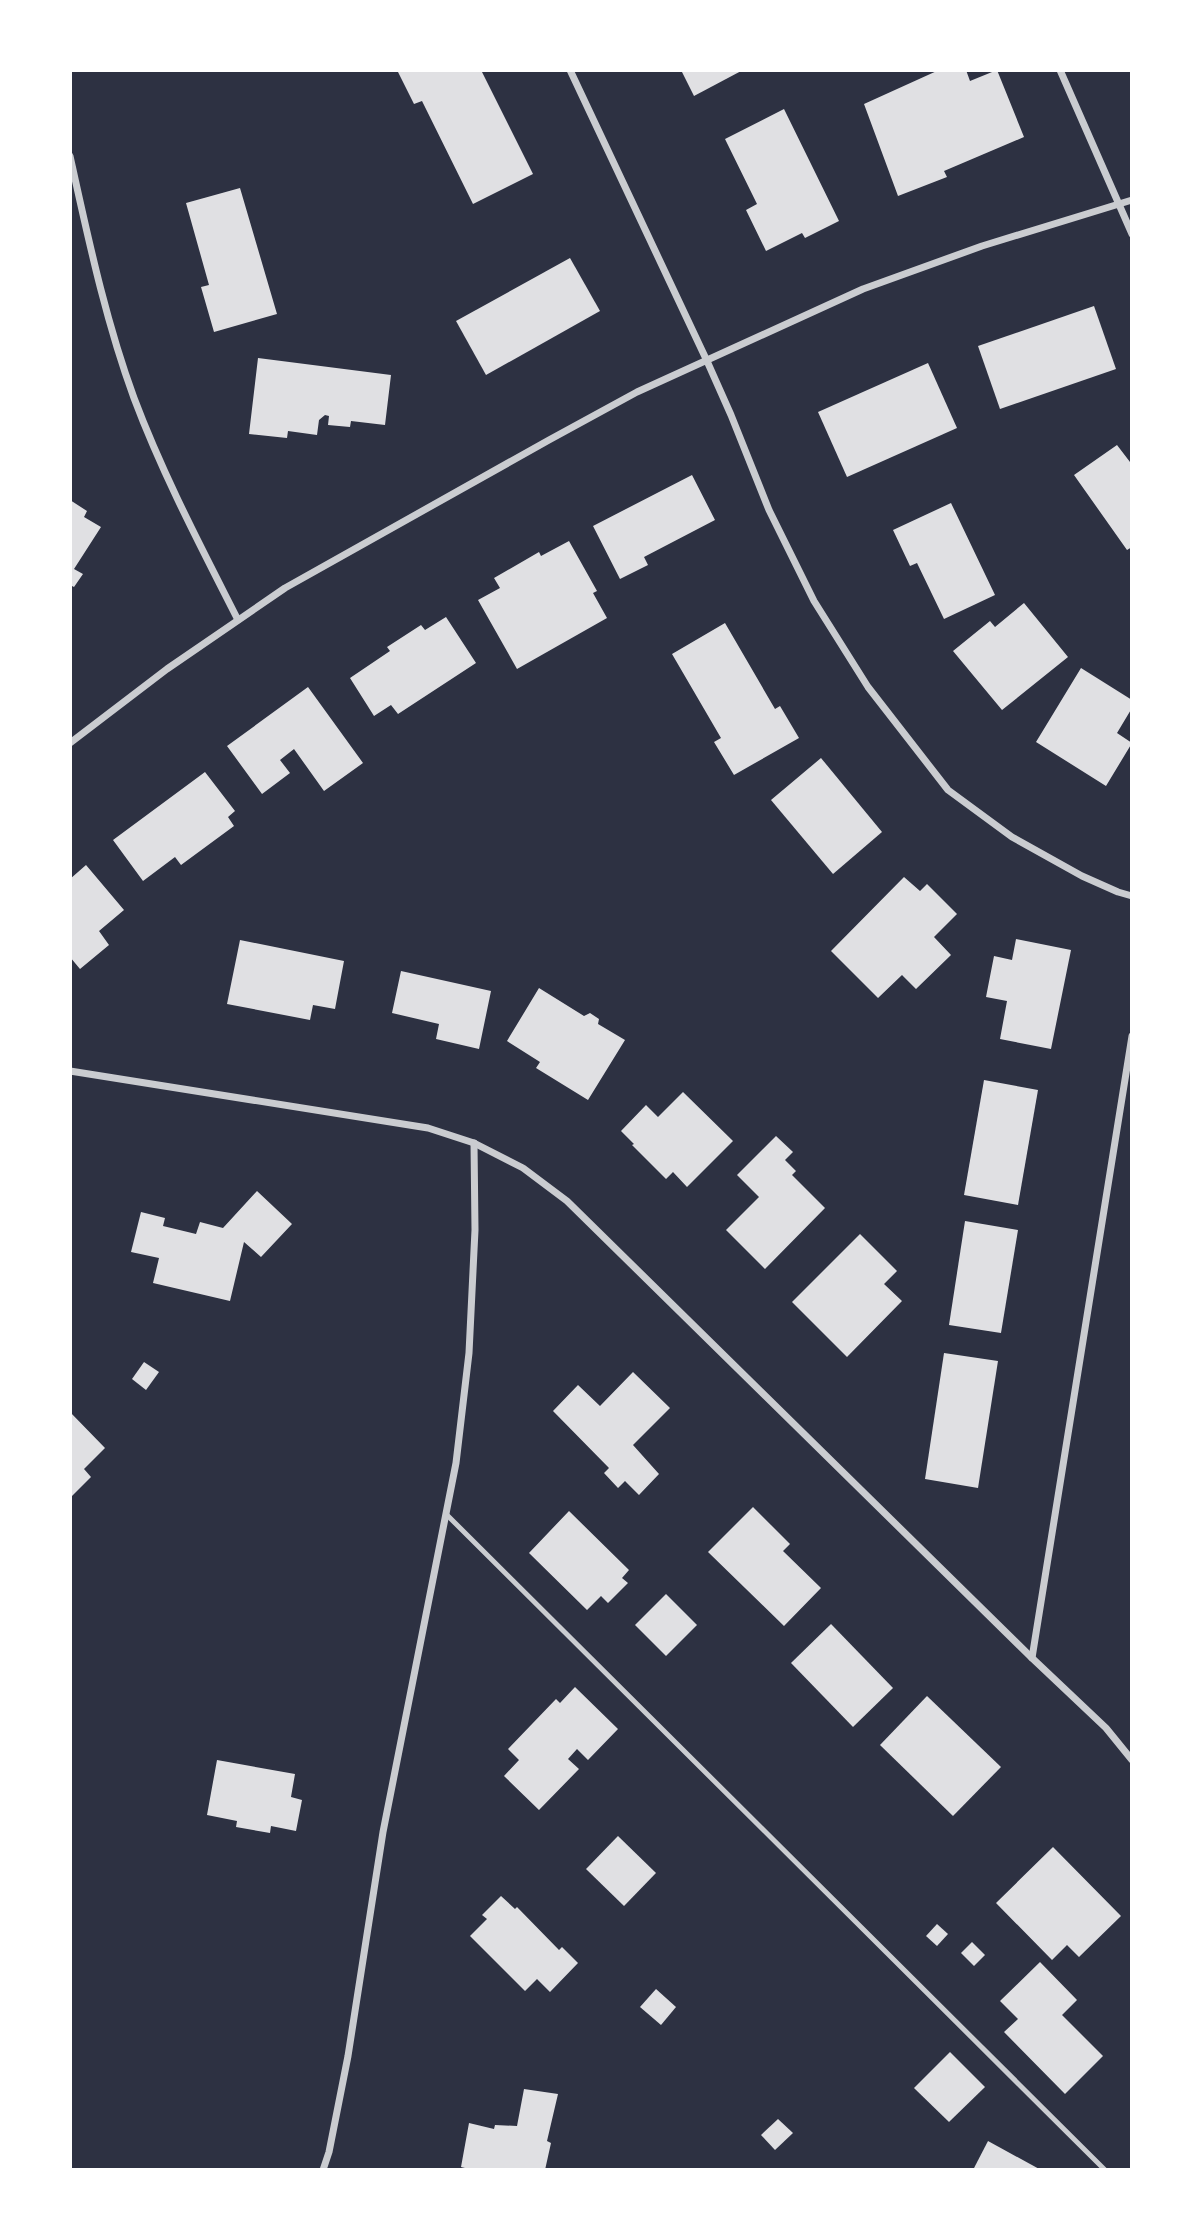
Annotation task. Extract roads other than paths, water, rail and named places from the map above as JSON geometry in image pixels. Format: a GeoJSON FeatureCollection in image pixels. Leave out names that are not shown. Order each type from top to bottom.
{"type":"FeatureCollection","features":[{"type":"Feature","properties":{"kind":"street"},"geometry":{"type":"LineString","coordinates":[[570,70],[707,361],[769,510],[814,601],[868,687],[948,790],[1012,837],[1082,876],[1132,896]]}},
{"type":"Feature","properties":{"kind":"street"},"geometry":{"type":"LineString","coordinates":[[1060,70],[1132,234]]}},
{"type":"Feature","properties":{"kind":"street"},"geometry":{"type":"LineString","coordinates":[[70,156],[99,287],[134,397],[173,491],[238,620]]}},
{"type":"Feature","properties":{"kind":"street"},"geometry":{"type":"LineString","coordinates":[[70,743],[167,669],[285,588],[637,393],[863,289],[982,246],[1132,200]]}},
{"type":"Feature","properties":{"kind":"street"},"geometry":{"type":"LineString","coordinates":[[1032,1658],[1132,1036]]}},
{"type":"Feature","properties":{"kind":"street"},"geometry":{"type":"LineString","coordinates":[[70,1072],[428,1128],[474,1143],[523,1168],[568,1201],[1032,1658],[1106,1727],[1132,1760]]}},
{"type":"Feature","properties":{"kind":"street"},"geometry":{"type":"LineString","coordinates":[[323,2170],[348,2056],[383,1832],[456,1463],[469,1353],[475,1230],[474,1143]]}},
{"type":"Feature","properties":{"kind":"lane"},"geometry":{"type":"LineString","coordinates":[[446,1514],[1105,2170]]}}]}
